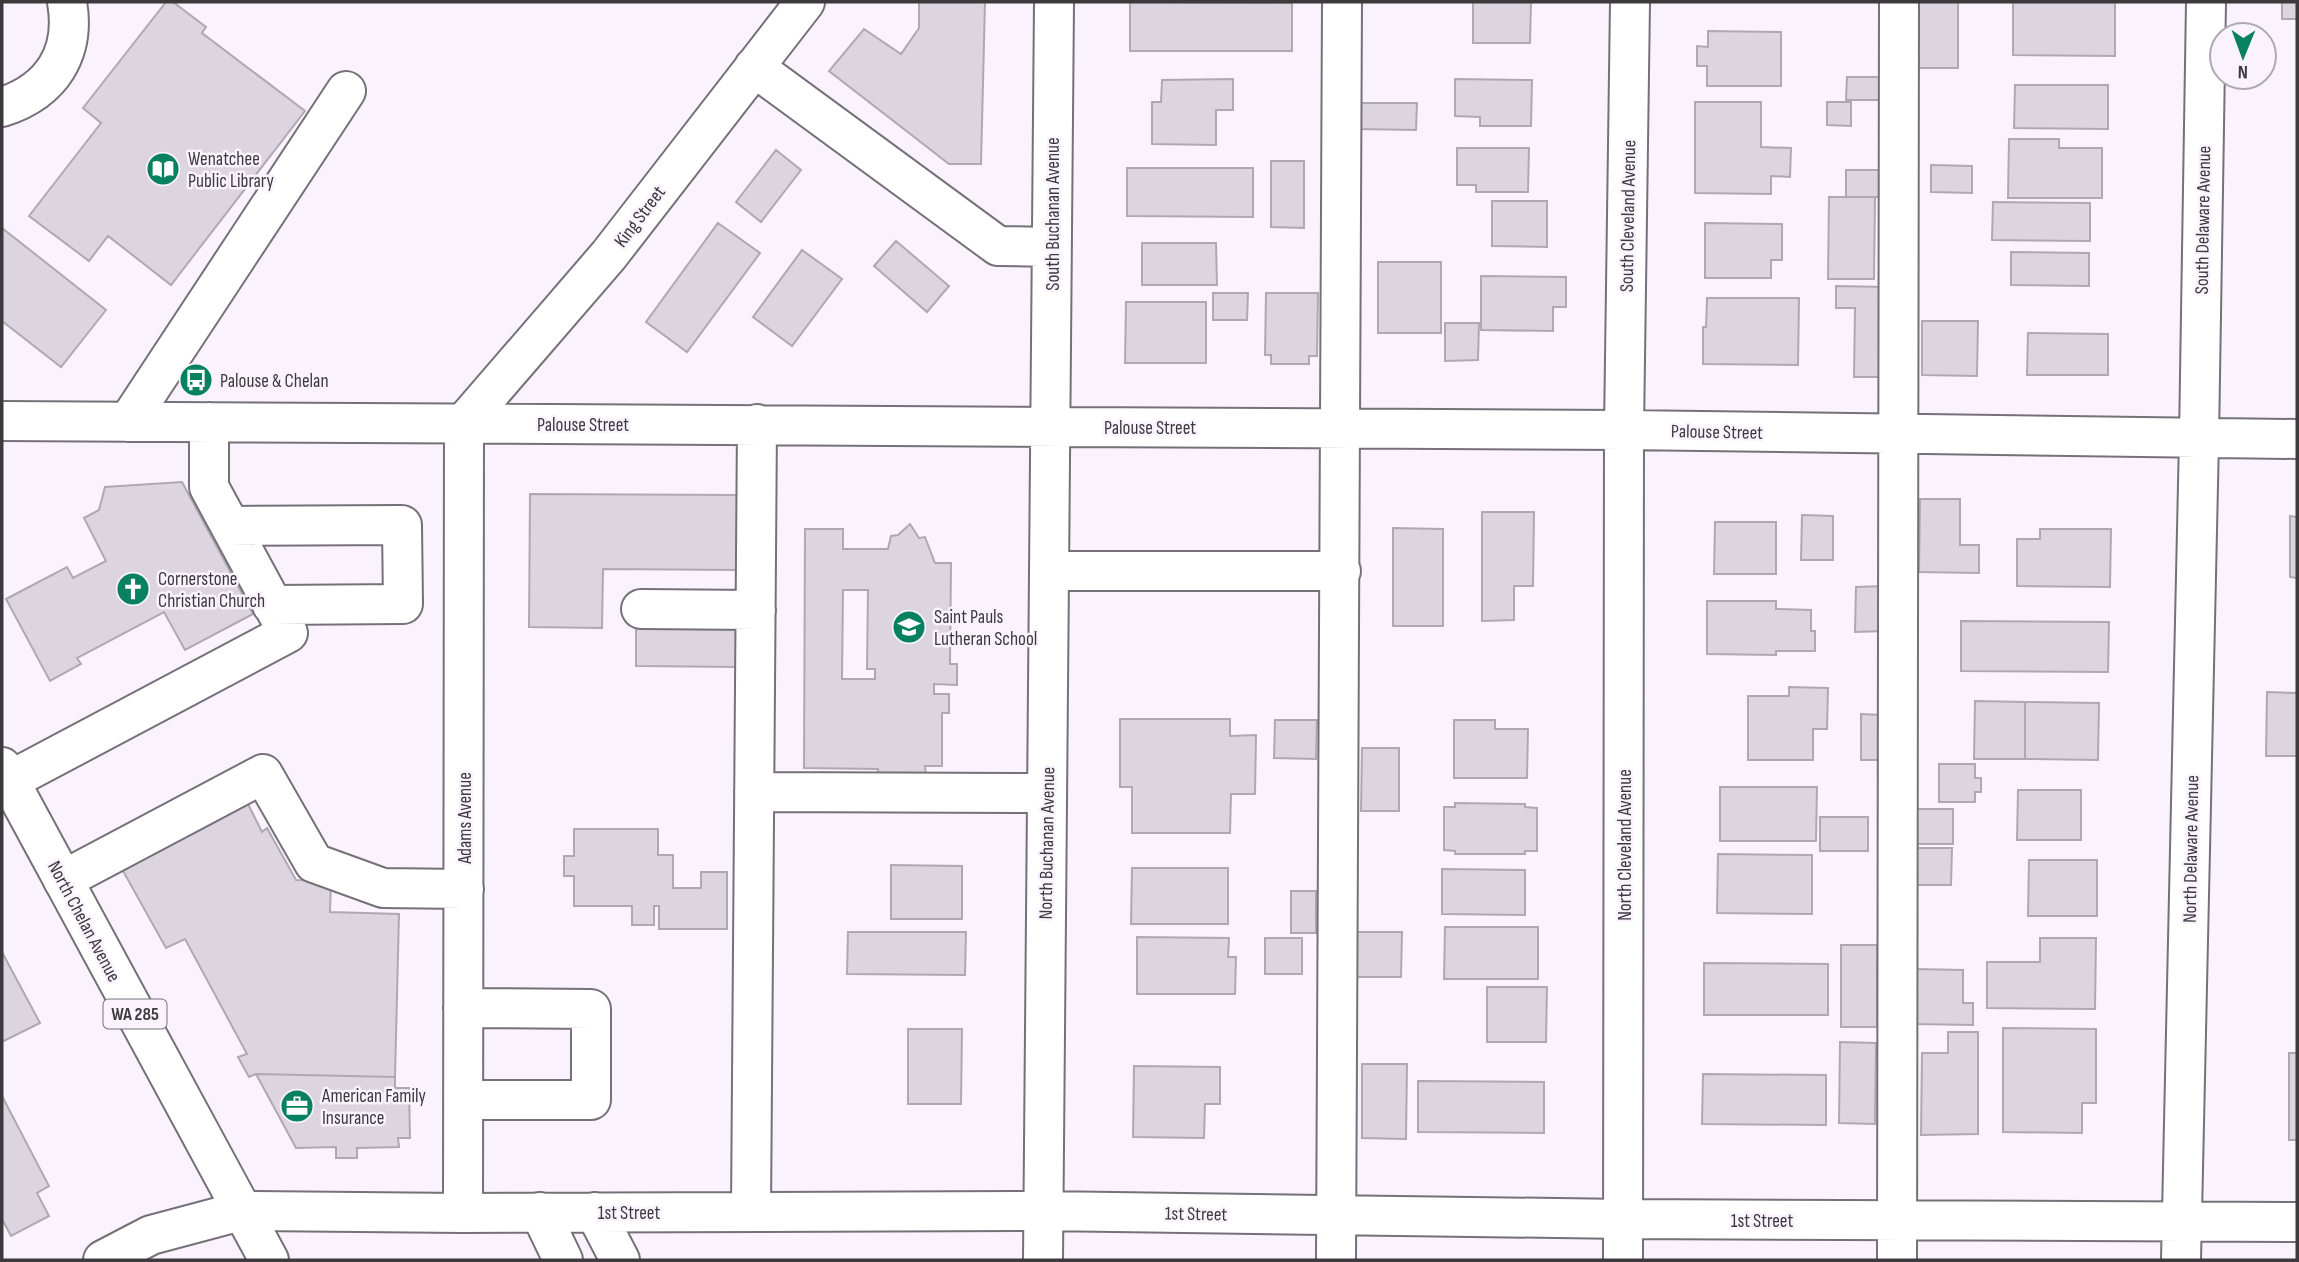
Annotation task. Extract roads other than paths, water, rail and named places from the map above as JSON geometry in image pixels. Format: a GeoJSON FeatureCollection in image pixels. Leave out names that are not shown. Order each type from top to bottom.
{"type":"FeatureCollection","features":[{"type":"Feature","properties":{"kind":"street"},"geometry":{"type":"LineString","coordinates":[[2,107],[34,91],[55,70],[68,41],[66,2]]}},
{"type":"Feature","properties":{"kind":"street","name":"King Street"},"geometry":{"type":"LineString","coordinates":[[464,423],[609,255],[805,2]]}},
{"type":"Feature","properties":{"kind":"street","name":"South Buchanan Avenue"},"geometry":{"type":"LineString","coordinates":[[1051,426],[1054,2]]}},
{"type":"Feature","properties":{"kind":"street"},"geometry":{"type":"LineString","coordinates":[[1336,1260],[1342,2]]}},
{"type":"Feature","properties":{"kind":"street","name":"South Cleveland Avenue"},"geometry":{"type":"LineString","coordinates":[[1624,430],[1630,2]]}},
{"type":"Feature","properties":{"kind":"street"},"geometry":{"type":"LineString","coordinates":[[1897,1260],[1899,2]]}},
{"type":"Feature","properties":{"kind":"street","name":"South Delaware Avenue"},"geometry":{"type":"LineString","coordinates":[[2199,439],[2206,2]]}},
{"type":"Feature","properties":{"kind":"street"},"geometry":{"type":"LineString","coordinates":[[754,67],[999,246],[1052,247]]}},
{"type":"Feature","properties":{"kind":"street"},"geometry":{"type":"LineString","coordinates":[[128,422],[346,91]]}},
{"type":"Feature","properties":{"kind":"street","name":"Palouse Street"},"geometry":{"type":"LineString","coordinates":[[2,421],[1624,430],[2297,439]]}},
{"type":"Feature","properties":{"kind":"street"},"geometry":{"type":"LineString","coordinates":[[6,774],[288,633],[209,487],[209,422]]}},
{"type":"Feature","properties":{"kind":"street","name":"Adams Avenue"},"geometry":{"type":"LineString","coordinates":[[463,1213],[464,423]]}},
{"type":"Feature","properties":{"kind":"street"},"geometry":{"type":"LineString","coordinates":[[751,1212],[757,424]]}},
{"type":"Feature","properties":{"kind":"street","name":"North Buchanan Avenue"},"geometry":{"type":"LineString","coordinates":[[1043,1260],[1051,426]]}},
{"type":"Feature","properties":{"kind":"street","name":"North Cleveland Avenue"},"geometry":{"type":"LineString","coordinates":[[1623,1260],[1624,430]]}},
{"type":"Feature","properties":{"kind":"street","name":"North Delaware Avenue"},"geometry":{"type":"LineString","coordinates":[[2181,1260],[2199,439]]}},
{"type":"Feature","properties":{"kind":"street"},"geometry":{"type":"LineString","coordinates":[[230,526],[402,525],[403,604],[272,604]]}},
{"type":"Feature","properties":{"kind":"street"},"geometry":{"type":"LineString","coordinates":[[1049,570],[1341,571]]}},
{"type":"Feature","properties":{"kind":"street"},"geometry":{"type":"LineString","coordinates":[[641,609],[756,610]]}},
{"type":"Feature","properties":{"kind":"street","name":"North Chelan Avenue"},"geometry":{"type":"LineString","coordinates":[[6,774],[269,1260]]}},
{"type":"Feature","properties":{"kind":"street"},"geometry":{"type":"LineString","coordinates":[[63,880],[263,774],[314,863],[383,888],[464,889]]}},
{"type":"Feature","properties":{"kind":"street"},"geometry":{"type":"LineString","coordinates":[[754,792],[1047,793]]}},
{"type":"Feature","properties":{"kind":"street"},"geometry":{"type":"LineString","coordinates":[[463,1009],[591,1009],[591,1100],[463,1100]]}},
{"type":"Feature","properties":{"kind":"street","name":"1st Street"},"geometry":{"type":"LineString","coordinates":[[103,1260],[151,1235],[242,1211],[1043,1211],[1624,1219],[2297,1222]]}},
{"type":"Feature","properties":{"kind":"street"},"geometry":{"type":"LineString","coordinates":[[540,1212],[564,1260]]}},
{"type":"Feature","properties":{"kind":"street"},"geometry":{"type":"LineString","coordinates":[[595,1212],[620,1260]]}},
{"type":"Feature","properties":{"kind":"place","name":"Wenatchee Public Library"},"geometry":{"type":"Point","coordinates":[163,169]}},
{"type":"Feature","properties":{"kind":"place","name":"Palouse & Chelan"},"geometry":{"type":"Point","coordinates":[196,380]}},
{"type":"Feature","properties":{"kind":"place","name":"Cornerstone Christian Church"},"geometry":{"type":"Point","coordinates":[133,589]}},
{"type":"Feature","properties":{"kind":"place","name":"Saint Pauls Lutheran School"},"geometry":{"type":"Point","coordinates":[909,627]}},
{"type":"Feature","properties":{"kind":"place","name":"American Family Insurance"},"geometry":{"type":"Point","coordinates":[297,1106]}}]}
